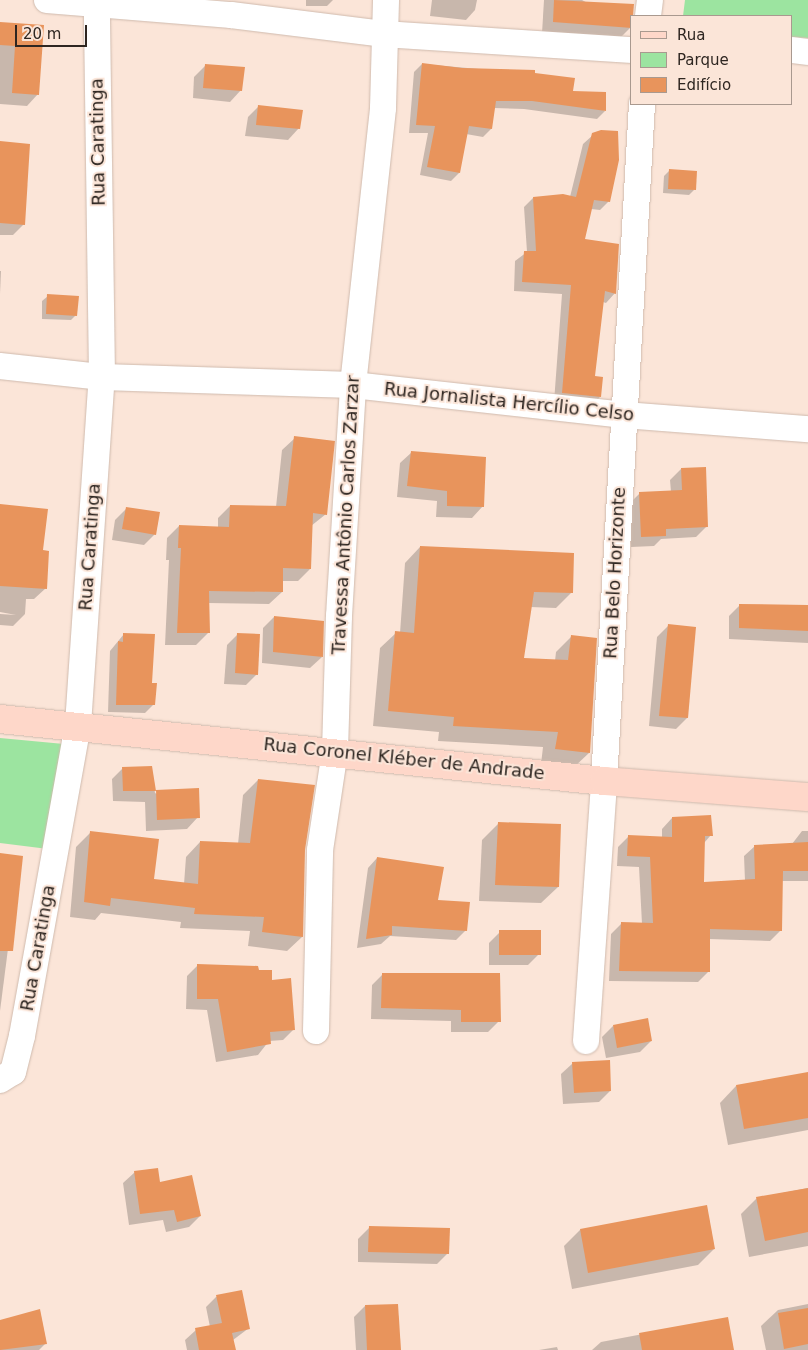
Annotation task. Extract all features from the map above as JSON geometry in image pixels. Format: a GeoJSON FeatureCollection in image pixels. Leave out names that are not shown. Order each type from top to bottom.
{"type":"FeatureCollection","features":[{"type":"Feature","properties":{"kind":"main road","name":"Rua Coronel Kléber de Andrade"},"geometry":{"type":"LineString","coordinates":[[0,719],[335,751],[604,781],[808,797]]}},
{"type":"Feature","properties":{"kind":"street"},"geometry":{"type":"LineString","coordinates":[[47,0],[97,2],[231,15],[383,34],[630,50]]}},
{"type":"Feature","properties":{"kind":"street","name":"Travessa Antônio Carlos Zarzar"},"geometry":{"type":"LineString","coordinates":[[316,1031],[320,850],[335,751],[339,616],[353,385],[383,108],[383,34],[386,0]]}},
{"type":"Feature","properties":{"kind":"street"},"geometry":{"type":"LineString","coordinates":[[648,15],[650,0]]}},
{"type":"Feature","properties":{"kind":"street","name":"Rua Caratinga"},"geometry":{"type":"LineString","coordinates":[[0,1080],[13,1072],[22,1036],[78,725],[102,377],[97,2]]}},
{"type":"Feature","properties":{"kind":"street"},"geometry":{"type":"LineString","coordinates":[[793,50],[808,52]]}},
{"type":"Feature","properties":{"kind":"street","name":"Rua Belo Horizonte"},"geometry":{"type":"LineString","coordinates":[[586,1041],[604,781],[642,105]]}},
{"type":"Feature","properties":{"kind":"street","name":"Rua Jornalista Hercílio Celso"},"geometry":{"type":"LineString","coordinates":[[0,366],[102,377],[353,385],[624,415],[808,429]]}},
{"type":"Feature","properties":{"kind":"green space"},"geometry":{"type":"Polygon","coordinates":[[[685,0],[808,0],[808,38],[793,37],[793,15],[683,15],[685,0]]]}},
{"type":"Feature","properties":{"kind":"green space"},"geometry":{"type":"Polygon","coordinates":[[[0,738],[64,744],[48,849],[0,843],[0,738]]]}},
{"type":"Feature","properties":{"kind":"building"},"geometry":{"type":"Polygon","coordinates":[[[554,0],[634,4],[633,15],[630,15],[630,28],[553,22],[554,0]]]}},
{"type":"Feature","properties":{"kind":"building"},"geometry":{"type":"Polygon","coordinates":[[[0,22],[44,25],[39,95],[12,93],[15,46],[0,45],[0,22]]]}},
{"type":"Feature","properties":{"kind":"building"},"geometry":{"type":"Polygon","coordinates":[[[422,63],[462,68],[535,70],[535,73],[575,78],[573,91],[606,92],[606,111],[532,101],[496,101],[492,129],[469,126],[460,173],[427,167],[435,126],[416,125],[422,63]]]}},
{"type":"Feature","properties":{"kind":"building"},"geometry":{"type":"Polygon","coordinates":[[[205,64],[245,67],[242,91],[203,88],[205,64]]]}},
{"type":"Feature","properties":{"kind":"building"},"geometry":{"type":"Polygon","coordinates":[[[258,105],[303,110],[300,129],[256,125],[258,105]]]}},
{"type":"Feature","properties":{"kind":"building"},"geometry":{"type":"Polygon","coordinates":[[[601,130],[618,131],[619,160],[610,202],[594,200],[585,239],[619,244],[616,294],[605,291],[595,376],[603,377],[601,397],[562,393],[571,285],[522,282],[524,251],[536,251],[533,197],[563,194],[576,197],[592,133],[601,130]]]}},
{"type":"Feature","properties":{"kind":"building"},"geometry":{"type":"Polygon","coordinates":[[[0,141],[30,144],[25,225],[0,223],[0,141]]]}},
{"type":"Feature","properties":{"kind":"building"},"geometry":{"type":"Polygon","coordinates":[[[669,169],[697,171],[696,190],[668,189],[669,169]]]}},
{"type":"Feature","properties":{"kind":"building"},"geometry":{"type":"Polygon","coordinates":[[[47,294],[79,296],[77,316],[46,314],[47,294]]]}},
{"type":"Feature","properties":{"kind":"building"},"geometry":{"type":"Polygon","coordinates":[[[294,436],[335,441],[327,515],[313,513],[311,569],[283,568],[283,592],[209,591],[210,633],[177,633],[181,548],[178,548],[179,525],[229,527],[230,505],[286,506],[294,436]]]}},
{"type":"Feature","properties":{"kind":"building"},"geometry":{"type":"Polygon","coordinates":[[[411,451],[486,457],[484,507],[447,506],[447,491],[407,486],[411,451]]]}},
{"type":"Feature","properties":{"kind":"building"},"geometry":{"type":"Polygon","coordinates":[[[706,467],[708,527],[666,529],[666,536],[641,537],[639,492],[682,490],[681,468],[706,467]]]}},
{"type":"Feature","properties":{"kind":"building"},"geometry":{"type":"Polygon","coordinates":[[[0,504],[48,509],[43,550],[49,551],[47,589],[0,586],[0,504]]]}},
{"type":"Feature","properties":{"kind":"building"},"geometry":{"type":"Polygon","coordinates":[[[126,507],[160,512],[156,535],[122,529],[126,507]]]}},
{"type":"Feature","properties":{"kind":"building"},"geometry":{"type":"Polygon","coordinates":[[[420,546],[574,553],[573,593],[534,592],[524,658],[568,660],[571,635],[597,638],[590,753],[555,749],[558,732],[453,726],[454,717],[388,711],[395,631],[414,633],[420,546]]]}},
{"type":"Feature","properties":{"kind":"building"},"geometry":{"type":"Polygon","coordinates":[[[739,604],[808,605],[808,631],[739,628],[739,604]]]}},
{"type":"Feature","properties":{"kind":"building"},"geometry":{"type":"Polygon","coordinates":[[[274,616],[324,621],[323,657],[273,652],[274,616]]]}},
{"type":"Feature","properties":{"kind":"building"},"geometry":{"type":"Polygon","coordinates":[[[668,624],[696,627],[688,718],[659,716],[668,624]]]}},
{"type":"Feature","properties":{"kind":"building"},"geometry":{"type":"Polygon","coordinates":[[[123,633],[155,634],[152,683],[157,683],[155,705],[116,705],[118,641],[123,642],[123,633]]]}},
{"type":"Feature","properties":{"kind":"building"},"geometry":{"type":"Polygon","coordinates":[[[237,633],[260,634],[258,675],[235,673],[237,633]]]}},
{"type":"Feature","properties":{"kind":"building"},"geometry":{"type":"Polygon","coordinates":[[[152,766],[156,791],[123,791],[122,767],[152,766]]]}},
{"type":"Feature","properties":{"kind":"building"},"geometry":{"type":"Polygon","coordinates":[[[258,779],[315,785],[305,850],[303,937],[262,932],[264,917],[194,914],[195,908],[111,898],[110,906],[84,902],[90,831],[159,839],[154,879],[198,884],[200,841],[250,843],[258,779]]]}},
{"type":"Feature","properties":{"kind":"building"},"geometry":{"type":"Polygon","coordinates":[[[199,788],[200,818],[157,820],[156,790],[199,788]]]}},
{"type":"Feature","properties":{"kind":"building"},"geometry":{"type":"Polygon","coordinates":[[[711,815],[713,836],[705,836],[704,882],[755,879],[754,845],[808,842],[808,871],[783,871],[782,931],[710,929],[710,972],[619,971],[621,922],[653,923],[650,857],[627,856],[628,835],[672,837],[672,817],[711,815]]]}},
{"type":"Feature","properties":{"kind":"building"},"geometry":{"type":"Polygon","coordinates":[[[498,822],[561,824],[559,887],[495,885],[498,822]]]}},
{"type":"Feature","properties":{"kind":"building"},"geometry":{"type":"Polygon","coordinates":[[[0,853],[23,856],[13,951],[0,951],[0,853]]]}},
{"type":"Feature","properties":{"kind":"building"},"geometry":{"type":"Polygon","coordinates":[[[377,857],[444,867],[438,900],[470,902],[467,931],[392,926],[392,935],[366,939],[377,857]]]}},
{"type":"Feature","properties":{"kind":"building"},"geometry":{"type":"Polygon","coordinates":[[[499,930],[541,930],[541,955],[499,955],[499,930]]]}},
{"type":"Feature","properties":{"kind":"building"},"geometry":{"type":"Polygon","coordinates":[[[197,964],[258,966],[259,970],[272,970],[272,980],[291,978],[295,1030],[270,1032],[271,1044],[227,1052],[218,999],[197,999],[197,964]]]}},
{"type":"Feature","properties":{"kind":"building"},"geometry":{"type":"Polygon","coordinates":[[[382,973],[500,973],[501,1022],[461,1022],[461,1010],[381,1008],[382,973]]]}},
{"type":"Feature","properties":{"kind":"building"},"geometry":{"type":"Polygon","coordinates":[[[648,1018],[652,1041],[617,1048],[613,1025],[648,1018]]]}},
{"type":"Feature","properties":{"kind":"building"},"geometry":{"type":"Polygon","coordinates":[[[610,1060],[611,1091],[574,1093],[572,1062],[610,1060]]]}},
{"type":"Feature","properties":{"kind":"building"},"geometry":{"type":"Polygon","coordinates":[[[808,1072],[808,1118],[744,1129],[736,1085],[808,1072]]]}},
{"type":"Feature","properties":{"kind":"building"},"geometry":{"type":"Polygon","coordinates":[[[158,1168],[160,1182],[192,1175],[201,1216],[177,1222],[174,1210],[140,1214],[134,1171],[158,1168]]]}},
{"type":"Feature","properties":{"kind":"building"},"geometry":{"type":"Polygon","coordinates":[[[808,1188],[808,1232],[765,1241],[756,1197],[808,1188]]]}},
{"type":"Feature","properties":{"kind":"building"},"geometry":{"type":"Polygon","coordinates":[[[707,1205],[715,1249],[588,1273],[580,1229],[707,1205]]]}},
{"type":"Feature","properties":{"kind":"building"},"geometry":{"type":"Polygon","coordinates":[[[369,1226],[450,1228],[449,1254],[368,1252],[369,1226]]]}},
{"type":"Feature","properties":{"kind":"building"},"geometry":{"type":"Polygon","coordinates":[[[242,1290],[250,1329],[232,1333],[236,1350],[199,1350],[195,1328],[222,1323],[216,1295],[242,1290]]]}},
{"type":"Feature","properties":{"kind":"building"},"geometry":{"type":"Polygon","coordinates":[[[398,1304],[401,1350],[367,1350],[365,1305],[398,1304]]]}},
{"type":"Feature","properties":{"kind":"building"},"geometry":{"type":"Polygon","coordinates":[[[808,1308],[808,1344],[784,1349],[778,1313],[808,1308]]]}},
{"type":"Feature","properties":{"kind":"building"},"geometry":{"type":"Polygon","coordinates":[[[40,1309],[47,1344],[0,1350],[0,1320],[40,1309]]]}},
{"type":"Feature","properties":{"kind":"building"},"geometry":{"type":"Polygon","coordinates":[[[728,1317],[734,1350],[642,1350],[639,1333],[728,1317]]]}}]}
